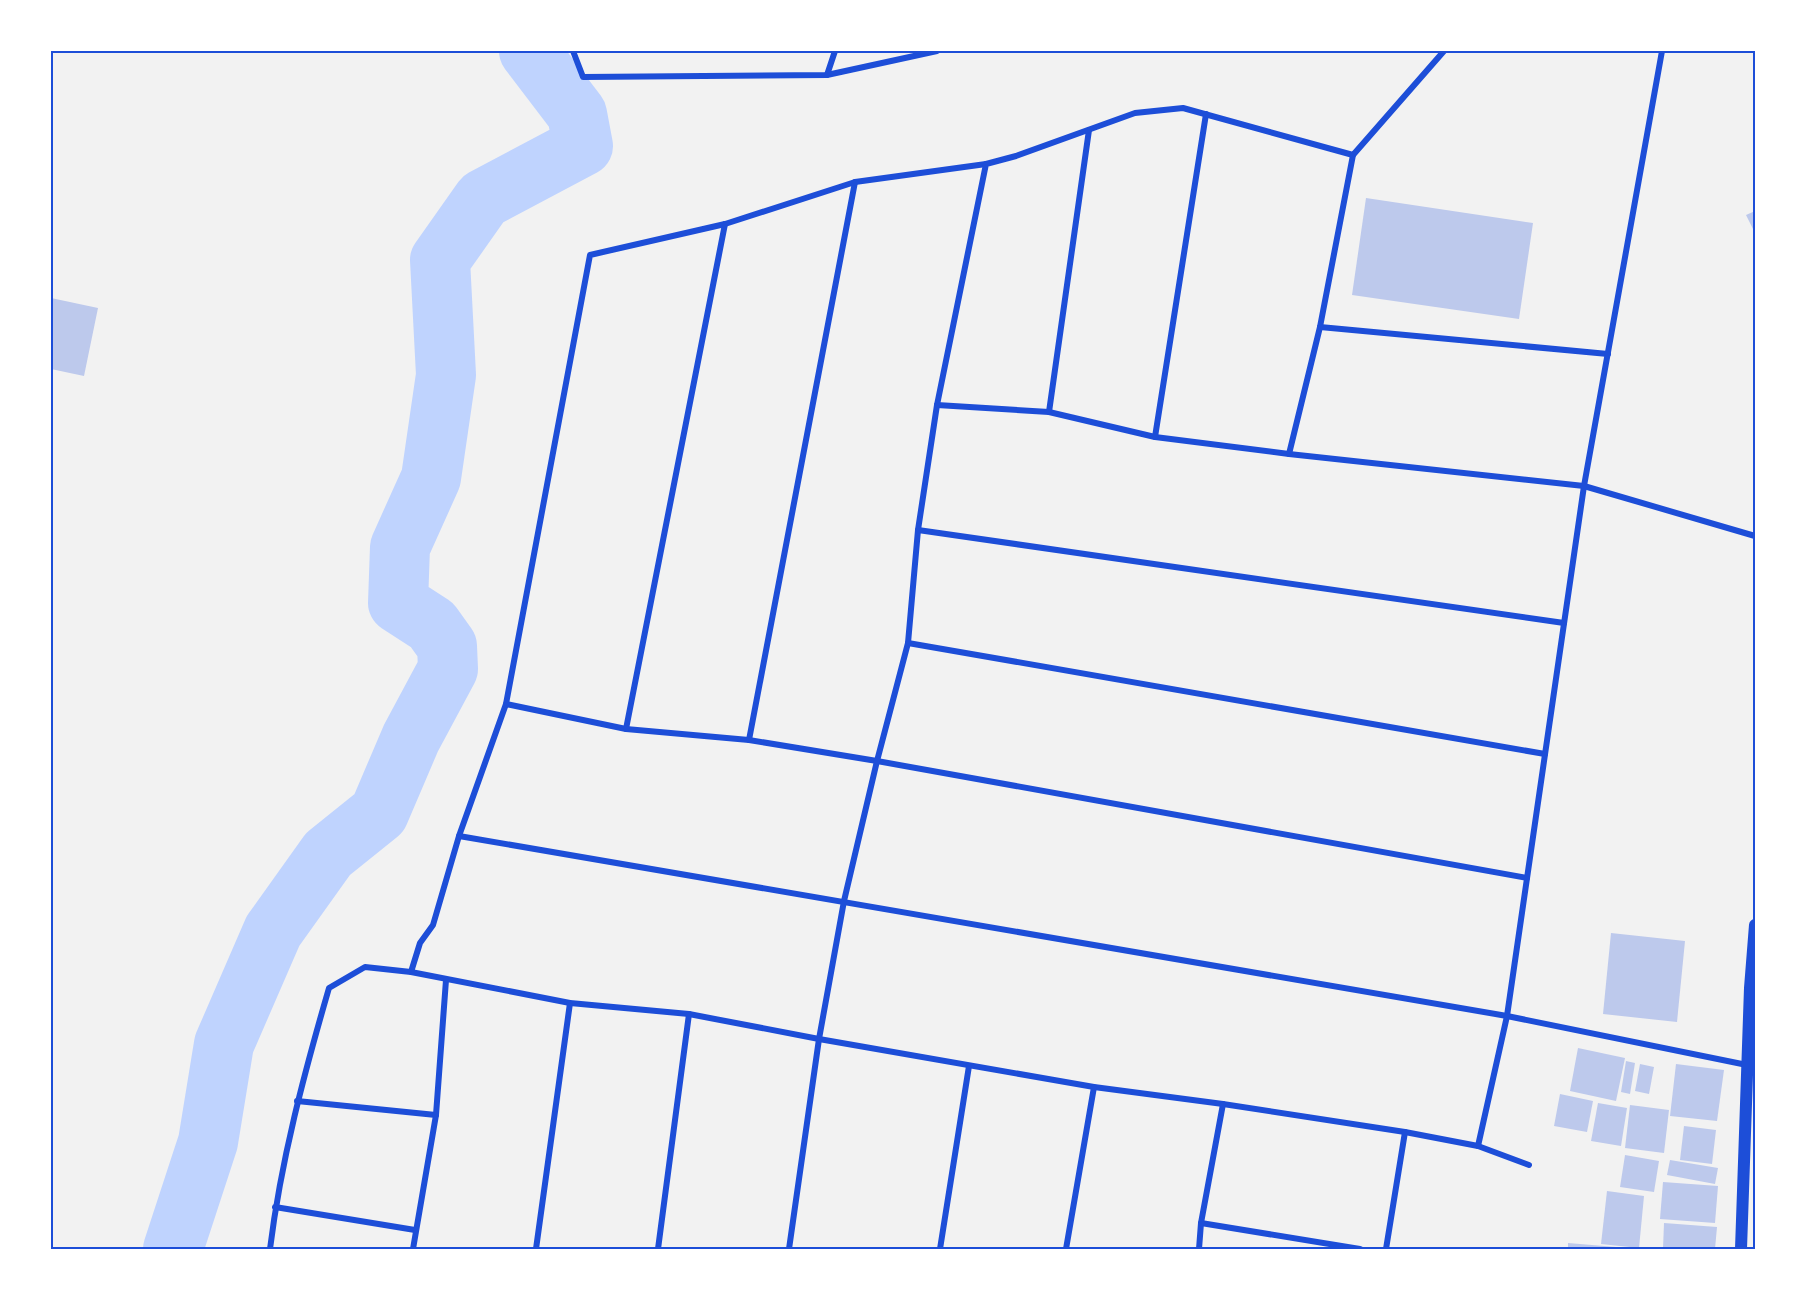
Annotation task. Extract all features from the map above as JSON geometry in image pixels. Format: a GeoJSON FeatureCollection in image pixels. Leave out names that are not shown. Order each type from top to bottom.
{"type":"FeatureCollection","features":[{"type":"Feature","properties":{"kind":"main road"},"geometry":{"type":"LineString","coordinates":[[1741,1249],[1750,988],[1755,925]]}},
{"type":"Feature","properties":{"kind":"street"},"geometry":{"type":"LineString","coordinates":[[573,51],[583,76],[827,75],[937,51]]}},
{"type":"Feature","properties":{"kind":"street"},"geometry":{"type":"LineString","coordinates":[[827,75],[835,51]]}},
{"type":"Feature","properties":{"kind":"street"},"geometry":{"type":"LineString","coordinates":[[1289,454],[1320,327],[1353,155],[1444,51]]}},
{"type":"Feature","properties":{"kind":"street"},"geometry":{"type":"LineString","coordinates":[[1478,1146],[1507,1016],[1584,486],[1662,51]]}},
{"type":"Feature","properties":{"kind":"street"},"geometry":{"type":"LineString","coordinates":[[411,972],[420,943],[433,925],[459,836],[506,704],[590,255],[725,224],[855,182],[986,164],[1016,156],[1135,113],[1184,108],[1353,155]]}},
{"type":"Feature","properties":{"kind":"street"},"geometry":{"type":"LineString","coordinates":[[1155,436],[1206,114]]}},
{"type":"Feature","properties":{"kind":"street"},"geometry":{"type":"LineString","coordinates":[[1049,412],[1089,130]]}},
{"type":"Feature","properties":{"kind":"street"},"geometry":{"type":"LineString","coordinates":[[789,1249],[819,1039],[844,901],[908,643],[918,530],[937,405],[986,164]]}},
{"type":"Feature","properties":{"kind":"street"},"geometry":{"type":"LineString","coordinates":[[749,740],[855,182]]}},
{"type":"Feature","properties":{"kind":"street"},"geometry":{"type":"LineString","coordinates":[[626,729],[725,224]]}},
{"type":"Feature","properties":{"kind":"street"},"geometry":{"type":"LineString","coordinates":[[1320,327],[1608,354]]}},
{"type":"Feature","properties":{"kind":"street"},"geometry":{"type":"LineString","coordinates":[[937,405],[1049,412],[1155,436],[1289,454],[1584,486],[1755,536]]}},
{"type":"Feature","properties":{"kind":"street"},"geometry":{"type":"LineString","coordinates":[[918,530],[1564,623]]}},
{"type":"Feature","properties":{"kind":"street"},"geometry":{"type":"LineString","coordinates":[[908,643],[1545,754]]}},
{"type":"Feature","properties":{"kind":"street"},"geometry":{"type":"LineString","coordinates":[[506,704],[626,729],[749,740],[877,761],[1527,878]]}},
{"type":"Feature","properties":{"kind":"street"},"geometry":{"type":"LineString","coordinates":[[459,836],[1507,1016],[1747,1065]]}},
{"type":"Feature","properties":{"kind":"street"},"geometry":{"type":"LineString","coordinates":[[270,1249],[275,1207],[297,1101],[329,988],[365,967],[411,972],[570,1003],[689,1014],[1094,1088],[1223,1104],[1405,1132],[1478,1146],[1529,1165]]}},
{"type":"Feature","properties":{"kind":"street"},"geometry":{"type":"LineString","coordinates":[[413,1249],[436,1114],[446,980]]}},
{"type":"Feature","properties":{"kind":"street"},"geometry":{"type":"LineString","coordinates":[[536,1249],[570,1003]]}},
{"type":"Feature","properties":{"kind":"street"},"geometry":{"type":"LineString","coordinates":[[658,1249],[689,1014]]}},
{"type":"Feature","properties":{"kind":"street"},"geometry":{"type":"LineString","coordinates":[[940,1249],[969,1066]]}},
{"type":"Feature","properties":{"kind":"street"},"geometry":{"type":"LineString","coordinates":[[1066,1249],[1094,1088]]}},
{"type":"Feature","properties":{"kind":"street"},"geometry":{"type":"LineString","coordinates":[[297,1101],[436,1114]]}},
{"type":"Feature","properties":{"kind":"street"},"geometry":{"type":"LineString","coordinates":[[1199,1249],[1201,1223],[1223,1104]]}},
{"type":"Feature","properties":{"kind":"street"},"geometry":{"type":"LineString","coordinates":[[1386,1249],[1405,1132]]}},
{"type":"Feature","properties":{"kind":"street"},"geometry":{"type":"LineString","coordinates":[[275,1207],[416,1230]]}},
{"type":"Feature","properties":{"kind":"street"},"geometry":{"type":"LineString","coordinates":[[1201,1223],[1360,1249]]}},
{"type":"Feature","properties":{"kind":"building"},"geometry":{"type":"Polygon","coordinates":[[[1366,198],[1533,223],[1519,319],[1352,295],[1366,198]]]}},
{"type":"Feature","properties":{"kind":"building"},"geometry":{"type":"Polygon","coordinates":[[[1755,211],[1755,233],[1746,215],[1755,211]]]}},
{"type":"Feature","properties":{"kind":"building"},"geometry":{"type":"Polygon","coordinates":[[[51,298],[98,308],[84,376],[51,369],[51,298]]]}},
{"type":"Feature","properties":{"kind":"building"},"geometry":{"type":"Polygon","coordinates":[[[1611,933],[1685,941],[1677,1022],[1603,1014],[1611,933]]]}},
{"type":"Feature","properties":{"kind":"building"},"geometry":{"type":"Polygon","coordinates":[[[1578,1048],[1625,1058],[1616,1101],[1570,1091],[1578,1048]]]}},
{"type":"Feature","properties":{"kind":"building"},"geometry":{"type":"Polygon","coordinates":[[[1626,1061],[1635,1063],[1630,1094],[1621,1092],[1626,1061]]]}},
{"type":"Feature","properties":{"kind":"building"},"geometry":{"type":"Polygon","coordinates":[[[1640,1064],[1654,1067],[1649,1094],[1635,1091],[1640,1064]]]}},
{"type":"Feature","properties":{"kind":"building"},"geometry":{"type":"Polygon","coordinates":[[[1676,1064],[1724,1070],[1717,1121],[1670,1116],[1676,1064]]]}},
{"type":"Feature","properties":{"kind":"building"},"geometry":{"type":"Polygon","coordinates":[[[1560,1094],[1593,1101],[1587,1132],[1554,1126],[1560,1094]]]}},
{"type":"Feature","properties":{"kind":"building"},"geometry":{"type":"Polygon","coordinates":[[[1598,1103],[1627,1108],[1621,1146],[1591,1141],[1598,1103]]]}},
{"type":"Feature","properties":{"kind":"building"},"geometry":{"type":"Polygon","coordinates":[[[1630,1105],[1669,1110],[1664,1153],[1625,1148],[1630,1105]]]}},
{"type":"Feature","properties":{"kind":"building"},"geometry":{"type":"Polygon","coordinates":[[[1684,1126],[1716,1130],[1712,1164],[1680,1160],[1684,1126]]]}},
{"type":"Feature","properties":{"kind":"building"},"geometry":{"type":"Polygon","coordinates":[[[1625,1155],[1659,1161],[1654,1192],[1620,1187],[1625,1155]]]}},
{"type":"Feature","properties":{"kind":"building"},"geometry":{"type":"Polygon","coordinates":[[[1670,1160],[1718,1168],[1715,1184],[1667,1175],[1670,1160]]]}},
{"type":"Feature","properties":{"kind":"building"},"geometry":{"type":"Polygon","coordinates":[[[1663,1182],[1718,1186],[1715,1223],[1660,1219],[1663,1182]]]}},
{"type":"Feature","properties":{"kind":"building"},"geometry":{"type":"Polygon","coordinates":[[[1607,1191],[1644,1196],[1639,1248],[1601,1244],[1607,1191]]]}},
{"type":"Feature","properties":{"kind":"building"},"geometry":{"type":"Polygon","coordinates":[[[1664,1223],[1717,1227],[1715,1249],[1663,1249],[1664,1223]]]}},
{"type":"Feature","properties":{"kind":"building"},"geometry":{"type":"Polygon","coordinates":[[[1568,1243],[1616,1247],[1616,1249],[1568,1249],[1568,1243]]]}},
{"type":"Feature","properties":{"kind":"waterway"},"geometry":{"type":"LineString","coordinates":[[173,1249],[208,1142],[224,1044],[273,931],[328,854],[379,813],[411,738],[448,669],[447,646],[432,625],[398,603],[400,547],[431,478],[446,375],[440,260],[483,199],[583,146],[577,114],[529,51]]}}]}
